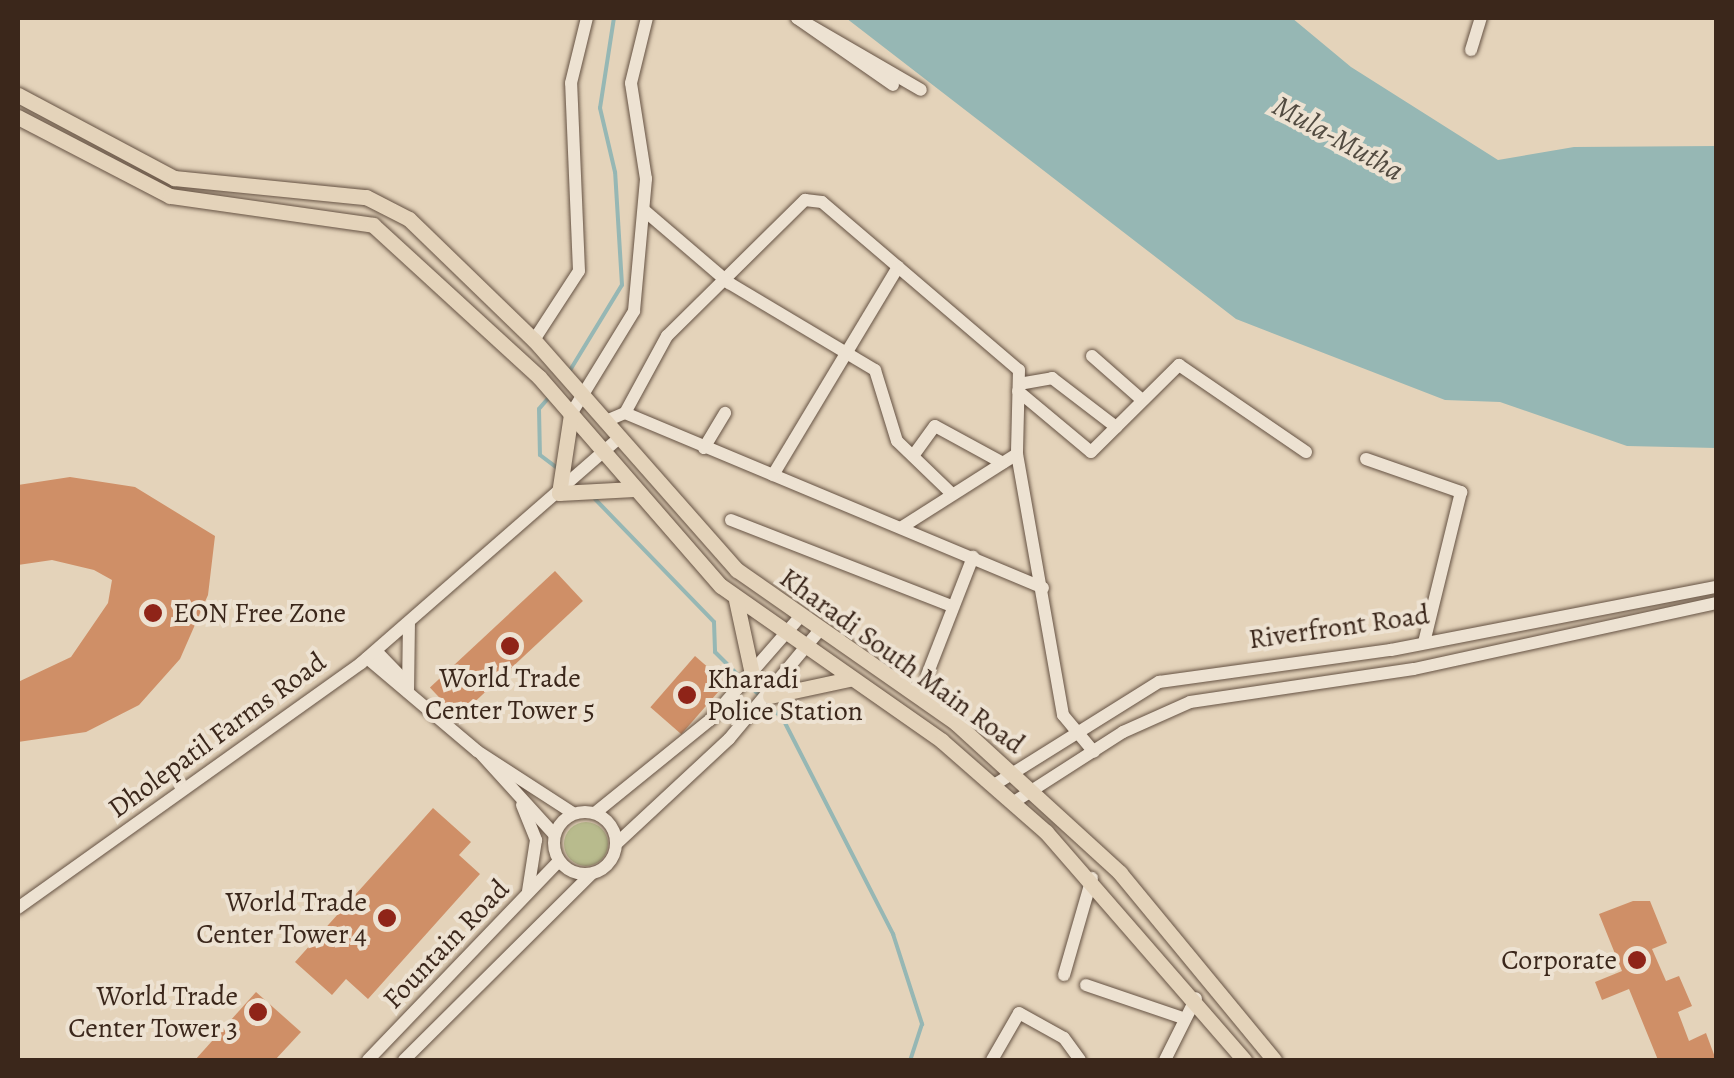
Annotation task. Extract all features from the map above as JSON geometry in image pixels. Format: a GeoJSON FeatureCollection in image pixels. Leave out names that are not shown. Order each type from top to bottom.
{"type":"FeatureCollection","features":[{"type":"Feature","properties":{"kind":"main road","name":"Kharadi South Main Road"},"geometry":{"type":"LineString","coordinates":[[18,94],[174,178],[366,196],[419,227],[534,340],[737,570],[1034,791],[1174,932],[1274,1060]]}},
{"type":"Feature","properties":{"kind":"main road","name":"Kharadi South Main Road"},"geometry":{"type":"LineString","coordinates":[[18,116],[170,196],[373,225],[543,382],[634,489],[736,598],[1014,802],[1092,878],[1244,1060]]}},
{"type":"Feature","properties":{"kind":"main road"},"geometry":{"type":"LineString","coordinates":[[543,382],[558,367]]}},
{"type":"Feature","properties":{"kind":"main road"},"geometry":{"type":"LineString","coordinates":[[567,409],[559,493],[634,489]]}},
{"type":"Feature","properties":{"kind":"main road"},"geometry":{"type":"LineString","coordinates":[[736,598],[750,676]]}},
{"type":"Feature","properties":{"kind":"main road"},"geometry":{"type":"LineString","coordinates":[[768,697],[849,679]]}},
{"type":"Feature","properties":{"kind":"street"},"geometry":{"type":"LineString","coordinates":[[534,340],[579,272],[571,83],[587,18]]}},
{"type":"Feature","properties":{"kind":"street"},"geometry":{"type":"LineString","coordinates":[[567,409],[582,394],[634,311],[646,211],[630,108],[636,37],[646,18]]}},
{"type":"Feature","properties":{"kind":"street"},"geometry":{"type":"LineString","coordinates":[[797,18],[892,85]]}},
{"type":"Feature","properties":{"kind":"street"},"geometry":{"type":"LineString","coordinates":[[797,18],[921,90]]}},
{"type":"Feature","properties":{"kind":"street"},"geometry":{"type":"LineString","coordinates":[[1471,50],[1481,18]]}},
{"type":"Feature","properties":{"kind":"street"},"geometry":{"type":"LineString","coordinates":[[606,421],[625,413],[657,348],[730,283],[812,198],[1019,370],[1017,454],[1063,716],[1094,752]]}},
{"type":"Feature","properties":{"kind":"street"},"geometry":{"type":"LineString","coordinates":[[646,211],[730,283],[852,355],[884,380],[897,442],[952,494]]}},
{"type":"Feature","properties":{"kind":"street"},"geometry":{"type":"LineString","coordinates":[[774,475],[852,355],[898,267]]}},
{"type":"Feature","properties":{"kind":"street"},"geometry":{"type":"LineString","coordinates":[[1092,356],[1142,400]]}},
{"type":"Feature","properties":{"kind":"street"},"geometry":{"type":"LineString","coordinates":[[1018,388],[1090,452],[1180,365],[1306,452]]}},
{"type":"Feature","properties":{"kind":"street"},"geometry":{"type":"LineString","coordinates":[[1018,388],[1052,378],[1116,427]]}},
{"type":"Feature","properties":{"kind":"street"},"geometry":{"type":"LineString","coordinates":[[625,413],[1043,588]]}},
{"type":"Feature","properties":{"kind":"street"},"geometry":{"type":"LineString","coordinates":[[704,448],[724,413]]}},
{"type":"Feature","properties":{"kind":"street"},"geometry":{"type":"LineString","coordinates":[[913,456],[936,426],[1003,463]]}},
{"type":"Feature","properties":{"kind":"street","name":"Dholepatil Farms Road"},"geometry":{"type":"LineString","coordinates":[[18,908],[371,654],[620,437]]}},
{"type":"Feature","properties":{"kind":"street"},"geometry":{"type":"LineString","coordinates":[[902,526],[1017,454]]}},
{"type":"Feature","properties":{"kind":"street"},"geometry":{"type":"LineString","coordinates":[[1366,459],[1461,492],[1424,643]]}},
{"type":"Feature","properties":{"kind":"street"},"geometry":{"type":"LineString","coordinates":[[731,520],[949,604]]}},
{"type":"Feature","properties":{"kind":"street"},"geometry":{"type":"LineString","coordinates":[[927,675],[949,604],[973,558]]}},
{"type":"Feature","properties":{"kind":"street","name":"Riverfront Road"},"geometry":{"type":"LineString","coordinates":[[994,786],[1159,682],[1424,643],[1716,587]]}},
{"type":"Feature","properties":{"kind":"street","name":"Riverfront Road"},"geometry":{"type":"LineString","coordinates":[[1014,802],[1094,752],[1190,702],[1430,666],[1716,603]]}},
{"type":"Feature","properties":{"kind":"street"},"geometry":{"type":"LineString","coordinates":[[482,755],[574,813],[595,813],[736,692],[799,618]]}},
{"type":"Feature","properties":{"kind":"street"},"geometry":{"type":"LineString","coordinates":[[406,686],[409,623]]}},
{"type":"Feature","properties":{"kind":"street","name":"Fountain Road"},"geometry":{"type":"LineString","coordinates":[[404,1060],[591,874],[616,844],[756,710],[819,631]]}},
{"type":"Feature","properties":{"kind":"street"},"geometry":{"type":"LineString","coordinates":[[371,654],[482,755],[554,834],[558,861],[591,874]]}},
{"type":"Feature","properties":{"kind":"street"},"geometry":{"type":"LineString","coordinates":[[515,794],[536,840],[526,896]]}},
{"type":"Feature","properties":{"kind":"street"},"geometry":{"type":"LineString","coordinates":[[554,834],[574,813]]}},
{"type":"Feature","properties":{"kind":"street"},"geometry":{"type":"LineString","coordinates":[[595,813],[616,844]]}},
{"type":"Feature","properties":{"kind":"street","name":"Fountain Road"},"geometry":{"type":"LineString","coordinates":[[368,1060],[558,861]]}},
{"type":"Feature","properties":{"kind":"street"},"geometry":{"type":"LineString","coordinates":[[1064,975],[1092,878]]}},
{"type":"Feature","properties":{"kind":"street"},"geometry":{"type":"LineString","coordinates":[[1086,985],[1180,1018]]}},
{"type":"Feature","properties":{"kind":"street"},"geometry":{"type":"LineString","coordinates":[[1165,1060],[1180,1018],[1196,998]]}},
{"type":"Feature","properties":{"kind":"street"},"geometry":{"type":"LineString","coordinates":[[992,1060],[1018,1013],[1064,1038],[1080,1060]]}},
{"type":"Feature","properties":{"kind":"green space"},"geometry":{"type":"Polygon","coordinates":[[[586,822],[601,829],[608,844],[601,859],[586,866],[571,859],[564,844],[571,829],[586,822]]]}},
{"type":"Feature","properties":{"kind":"water","name":"Mula-Mutha"},"geometry":{"type":"Polygon","coordinates":[[[846,18],[1292,18],[1351,67],[1498,160],[1574,147],[1716,146],[1716,448],[1627,446],[1500,402],[1445,400],[1236,319],[846,18]]]}},
{"type":"Feature","properties":{"kind":"building","name":"EON Free Zone"},"geometry":{"type":"Polygon","coordinates":[[[70,477],[135,487],[215,536],[208,595],[180,659],[139,705],[86,732],[18,742],[18,682],[71,657],[108,603],[112,580],[94,570],[52,560],[18,565],[18,485],[70,477]]]}},
{"type":"Feature","properties":{"kind":"building","name":"World Trade Center Tower 5"},"geometry":{"type":"Polygon","coordinates":[[[555,571],[583,601],[458,718],[430,688],[555,571]]]}},
{"type":"Feature","properties":{"kind":"building","name":"Kharadi Police Station"},"geometry":{"type":"Polygon","coordinates":[[[695,656],[726,683],[681,734],[650,707],[695,656]]]}},
{"type":"Feature","properties":{"kind":"building","name":"World Trade Center Tower 4"},"geometry":{"type":"Polygon","coordinates":[[[433,808],[471,842],[459,855],[480,874],[368,999],[346,979],[332,995],[295,962],[433,808]]]}},
{"type":"Feature","properties":{"kind":"building","name":"Corporate"},"geometry":{"type":"Polygon","coordinates":[[[1633,901],[1650,901],[1667,943],[1652,949],[1666,981],[1679,976],[1692,1006],[1678,1012],[1689,1041],[1706,1033],[1716,1060],[1658,1060],[1629,989],[1602,1000],[1595,982],[1622,971],[1599,914],[1633,901]]]}},
{"type":"Feature","properties":{"kind":"building","name":"World Trade Center Tower 3"},"geometry":{"type":"Polygon","coordinates":[[[256,992],[301,1032],[275,1060],[195,1060],[256,992]]]}},
{"type":"Feature","properties":{"kind":"waterway"},"geometry":{"type":"LineString","coordinates":[[569,372],[622,285],[615,172],[600,108],[614,18]]}},
{"type":"Feature","properties":{"kind":"waterway"},"geometry":{"type":"LineString","coordinates":[[551,395],[539,409],[540,455],[557,468]]}},
{"type":"Feature","properties":{"kind":"waterway"},"geometry":{"type":"LineString","coordinates":[[595,499],[714,622],[715,652],[740,677]]}},
{"type":"Feature","properties":{"kind":"waterway"},"geometry":{"type":"LineString","coordinates":[[747,683],[783,719],[893,934],[922,1024],[910,1060]]}},
{"type":"Feature","properties":{"kind":"place","name":"EON Free Zone"},"geometry":{"type":"Point","coordinates":[153,613]}},
{"type":"Feature","properties":{"kind":"place","name":"World Trade Center Tower 5"},"geometry":{"type":"Point","coordinates":[510,646]}},
{"type":"Feature","properties":{"kind":"place","name":"Kharadi Police Station"},"geometry":{"type":"Point","coordinates":[687,695]}},
{"type":"Feature","properties":{"kind":"place","name":"World Trade Center Tower 4"},"geometry":{"type":"Point","coordinates":[387,918]}},
{"type":"Feature","properties":{"kind":"place","name":"Corporate"},"geometry":{"type":"Point","coordinates":[1637,960]}},
{"type":"Feature","properties":{"kind":"place","name":"World Trade Center Tower 3"},"geometry":{"type":"Point","coordinates":[258,1012]}}]}
